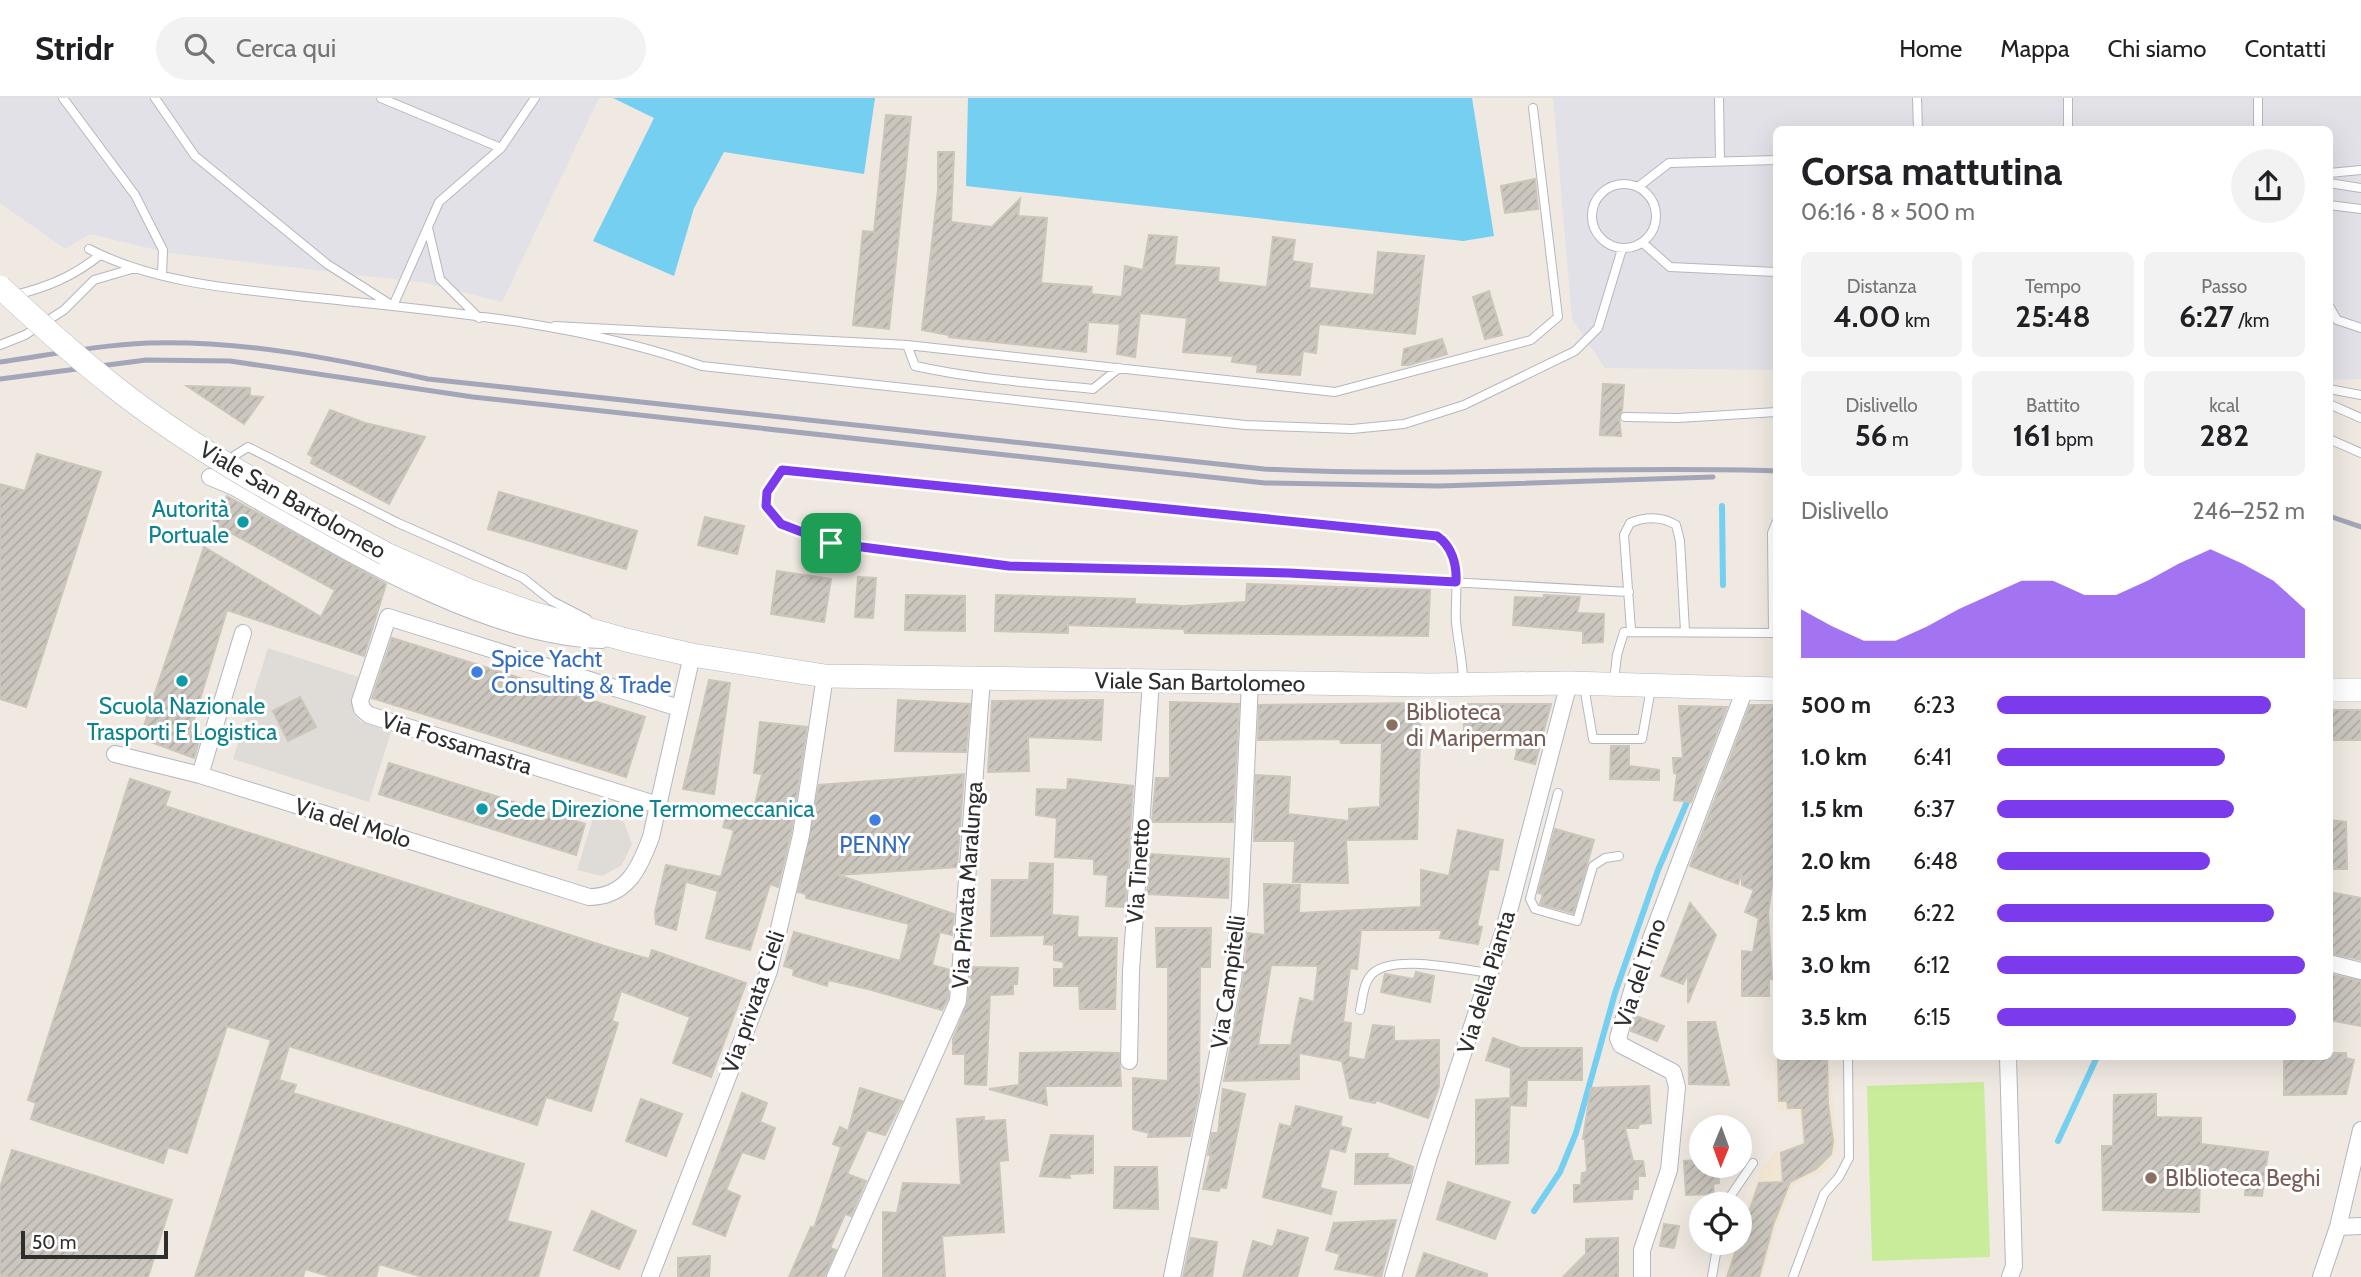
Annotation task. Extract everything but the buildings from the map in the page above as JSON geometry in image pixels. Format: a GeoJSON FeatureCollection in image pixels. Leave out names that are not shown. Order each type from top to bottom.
{"type":"FeatureCollection","features":[{"type":"Feature","properties":{"kind":"main road","name":"Viale San Bartolomeo"},"geometry":{"type":"LineString","coordinates":[[0,287],[109,383],[158,418],[250,478],[386,554],[470,591],[532,614],[692,655],[825,676],[1577,683],[1773,689]]}},
{"type":"Feature","properties":{"kind":"main road"},"geometry":{"type":"LineString","coordinates":[[2333,690],[2361,690]]}},
{"type":"Feature","properties":{"kind":"street","name":"Viale San Bartolomeo"},"geometry":{"type":"LineString","coordinates":[[210,477],[234,487],[369,564],[438,596],[572,639],[626,640]]}},
{"type":"Feature","properties":{"kind":"street","name":"Via Fossamastra"},"geometry":{"type":"LineString","coordinates":[[658,805],[369,715],[362,709],[360,701],[388,617],[679,708]]}},
{"type":"Feature","properties":{"kind":"street"},"geometry":{"type":"LineString","coordinates":[[200,775],[243,633]]}},
{"type":"Feature","properties":{"kind":"street"},"geometry":{"type":"LineString","coordinates":[[658,805],[692,655]]}},
{"type":"Feature","properties":{"kind":"street","name":"Via privata Cieli"},"geometry":{"type":"LineString","coordinates":[[650,1277],[769,971],[801,835],[825,676]]}},
{"type":"Feature","properties":{"kind":"street","name":"Via Privata Maralunga"},"geometry":{"type":"LineString","coordinates":[[835,1277],[958,1001],[982,678]]}},
{"type":"Feature","properties":{"kind":"street","name":"Via Tinetto"},"geometry":{"type":"LineString","coordinates":[[1129,1061],[1131,971],[1151,681]]}},
{"type":"Feature","properties":{"kind":"street","name":"Via Campitelli"},"geometry":{"type":"LineString","coordinates":[[1172,1277],[1233,980],[1240,904],[1250,682]]}},
{"type":"Feature","properties":{"kind":"street","name":"Via della Pianta"},"geometry":{"type":"LineString","coordinates":[[1393,1277],[1428,1159],[1490,973],[1577,683]]}},
{"type":"Feature","properties":{"kind":"street","name":"Via del Tino"},"geometry":{"type":"LineString","coordinates":[[1642,1277],[1642,1250],[1669,1170],[1677,1087],[1673,1072],[1621,1045],[1618,1038],[1640,968],[1745,689]]}},
{"type":"Feature","properties":{"kind":"street","name":"Via del Molo"},"geometry":{"type":"LineString","coordinates":[[115,754],[200,775],[589,897],[611,894],[634,876],[651,837],[658,805]]}},
{"type":"Feature","properties":{"kind":"street"},"geometry":{"type":"LineString","coordinates":[[2333,964],[2361,971]]}},
{"type":"Feature","properties":{"kind":"street"},"geometry":{"type":"LineString","coordinates":[[2008,1060],[2014,1266],[2010,1277]]}},
{"type":"Feature","properties":{"kind":"street"},"geometry":{"type":"LineString","coordinates":[[2321,1277],[2338,1227],[2361,1130]]}},
{"type":"Feature","properties":{"kind":"street"},"geometry":{"type":"LineString","coordinates":[[2338,1227],[2361,1226]]}},
{"type":"Feature","properties":{"kind":"lane"},"geometry":{"type":"LineString","coordinates":[[63,98],[135,195],[163,250],[162,275]]}},
{"type":"Feature","properties":{"kind":"lane"},"geometry":{"type":"LineString","coordinates":[[155,98],[195,156],[327,264],[393,306]]}},
{"type":"Feature","properties":{"kind":"lane"},"geometry":{"type":"LineString","coordinates":[[381,98],[501,148]]}},
{"type":"Feature","properties":{"kind":"lane"},"geometry":{"type":"LineString","coordinates":[[393,306],[439,202],[501,148],[535,98]]}},
{"type":"Feature","properties":{"kind":"lane"},"geometry":{"type":"LineString","coordinates":[[1719,98],[1720,161]]}},
{"type":"Feature","properties":{"kind":"lane"},"geometry":{"type":"LineString","coordinates":[[1917,98],[1918,126]]}},
{"type":"Feature","properties":{"kind":"lane"},"geometry":{"type":"LineString","coordinates":[[2068,98],[2068,126]]}},
{"type":"Feature","properties":{"kind":"lane"},"geometry":{"type":"LineString","coordinates":[[2258,98],[2258,126]]}},
{"type":"Feature","properties":{"kind":"lane"},"geometry":{"type":"LineString","coordinates":[[514,323],[907,345],[1335,392],[1531,340],[1558,317],[1533,108]]}},
{"type":"Feature","properties":{"kind":"lane"},"geometry":{"type":"LineString","coordinates":[[1638,187],[1669,163],[1773,160]]}},
{"type":"Feature","properties":{"kind":"lane"},"geometry":{"type":"LineString","coordinates":[[2333,173],[2361,170]]}},
{"type":"Feature","properties":{"kind":"lane"},"geometry":{"type":"LineString","coordinates":[[1618,184],[1638,187],[1647,193],[1656,213],[1656,225],[1643,243],[1622,249],[1601,240],[1591,223],[1591,212],[1600,194],[1608,188],[1618,184]]}},
{"type":"Feature","properties":{"kind":"lane"},"geometry":{"type":"LineString","coordinates":[[2333,184],[2361,188]]}},
{"type":"Feature","properties":{"kind":"lane"},"geometry":{"type":"LineString","coordinates":[[2333,206],[2361,209]]}},
{"type":"Feature","properties":{"kind":"lane"},"geometry":{"type":"LineString","coordinates":[[428,228],[440,279],[479,318]]}},
{"type":"Feature","properties":{"kind":"lane"},"geometry":{"type":"LineString","coordinates":[[1643,243],[1670,267],[1773,272]]}},
{"type":"Feature","properties":{"kind":"lane"},"geometry":{"type":"LineString","coordinates":[[89,249],[162,275],[246,290],[514,323],[648,347],[702,366],[1232,424],[1352,429],[1404,424],[1464,405],[1575,351],[1598,328],[1622,249]]}},
{"type":"Feature","properties":{"kind":"lane"},"geometry":{"type":"LineString","coordinates":[[0,298],[48,287],[78,273],[100,255]]}},
{"type":"Feature","properties":{"kind":"lane"},"geometry":{"type":"LineString","coordinates":[[0,345],[25,335],[64,310],[94,280],[137,268]]}},
{"type":"Feature","properties":{"kind":"lane"},"geometry":{"type":"LineString","coordinates":[[2333,313],[2337,320],[2361,328]]}},
{"type":"Feature","properties":{"kind":"lane"},"geometry":{"type":"LineString","coordinates":[[907,345],[915,366],[1005,380],[1093,389],[1119,368]]}},
{"type":"Feature","properties":{"kind":"lane"},"geometry":{"type":"LineString","coordinates":[[2333,390],[2361,395]]}},
{"type":"Feature","properties":{"kind":"lane"},"geometry":{"type":"LineString","coordinates":[[2333,406],[2361,418]]}},
{"type":"Feature","properties":{"kind":"lane"},"geometry":{"type":"LineString","coordinates":[[1625,417],[1678,418],[1773,412]]}},
{"type":"Feature","properties":{"kind":"lane"},"geometry":{"type":"LineString","coordinates":[[2333,441],[2361,453]]}},
{"type":"Feature","properties":{"kind":"lane"},"geometry":{"type":"LineString","coordinates":[[210,477],[228,459],[248,447],[398,523],[523,578],[552,601],[626,640]]}},
{"type":"Feature","properties":{"kind":"lane"},"geometry":{"type":"LineString","coordinates":[[1462,684],[1456,582],[1456,569],[1445,541],[1437,536],[782,470],[767,492],[766,506],[781,524],[831,543],[1009,566],[1276,573],[1456,582],[1629,592]]}},
{"type":"Feature","properties":{"kind":"lane"},"geometry":{"type":"LineString","coordinates":[[1631,630],[1625,535],[1630,523],[1642,518],[1666,519],[1676,526],[1680,541],[1685,631]]}},
{"type":"Feature","properties":{"kind":"lane"},"geometry":{"type":"LineString","coordinates":[[1773,530],[1773,566]]}},
{"type":"Feature","properties":{"kind":"lane"},"geometry":{"type":"LineString","coordinates":[[1613,685],[1620,637],[1631,630],[1773,633]]}},
{"type":"Feature","properties":{"kind":"lane"},"geometry":{"type":"LineString","coordinates":[[1577,683],[1592,739],[1642,739],[1651,686]]}},
{"type":"Feature","properties":{"kind":"lane"},"geometry":{"type":"LineString","coordinates":[[1558,793],[1530,899],[1535,909],[1577,920],[1593,866],[1605,858],[1619,856]]}},
{"type":"Feature","properties":{"kind":"lane"},"geometry":{"type":"LineString","coordinates":[[1360,1010],[1366,982],[1378,968],[1387,965],[1405,963],[1490,973]]}},
{"type":"Feature","properties":{"kind":"lane"},"geometry":{"type":"LineString","coordinates":[[1793,1277],[1824,1194],[1839,1177],[1849,1157],[1847,1060]]}},
{"type":"Feature","properties":{"kind":"lane"},"geometry":{"type":"LineString","coordinates":[[1733,1192],[1753,1163]]}},
{"type":"Feature","properties":{"kind":"lane"},"geometry":{"type":"LineString","coordinates":[[1712,1277],[1716,1255]]}},
{"type":"Feature","properties":{"kind":"shaded area"},"geometry":{"type":"Polygon","coordinates":[[[0,98],[599,98],[502,302],[427,283],[169,253],[90,234],[65,249],[0,203],[0,98]]]}},
{"type":"Feature","properties":{"kind":"shaded area"},"geometry":{"type":"Polygon","coordinates":[[[1553,98],[2361,98],[2361,379],[2333,380],[2333,126],[1773,126],[1773,370],[1605,368],[1572,319],[1553,98]]]}},
{"type":"Feature","properties":{"kind":"shaded area"},"geometry":{"type":"Polygon","coordinates":[[[268,648],[362,678],[353,713],[361,722],[391,732],[369,802],[233,759],[268,648]]]}},
{"type":"Feature","properties":{"kind":"shaded area"},"geometry":{"type":"Polygon","coordinates":[[[595,812],[624,822],[632,844],[622,865],[602,876],[577,870],[595,812]]]}},
{"type":"Feature","properties":{"kind":"shaded area"},"geometry":{"type":"Polygon","coordinates":[[[1775,1060],[1829,1060],[1837,1150],[1824,1171],[1795,1184],[1777,1225],[1762,1277],[1726,1277],[1730,1255],[1752,1255],[1752,1193],[1761,1170],[1775,1152],[1803,1142],[1799,1112],[1777,1110],[1775,1060]]]}},
{"type":"Feature","properties":{"kind":"green space"},"geometry":{"type":"Polygon","coordinates":[[[1984,1082],[1990,1257],[1872,1261],[1867,1086],[1984,1082]]]}},
{"type":"Feature","properties":{"kind":"water"},"geometry":{"type":"Polygon","coordinates":[[[613,98],[875,98],[864,174],[724,152],[694,208],[674,276],[593,241],[654,118],[613,98]]]}},
{"type":"Feature","properties":{"kind":"water"},"geometry":{"type":"Polygon","coordinates":[[[968,98],[1472,98],[1494,236],[1463,241],[966,186],[968,98]]]}},
{"type":"Feature","properties":{"kind":"waterway"},"geometry":{"type":"LineString","coordinates":[[1722,506],[1723,585]]}},
{"type":"Feature","properties":{"kind":"waterway"},"geometry":{"type":"LineString","coordinates":[[1534,1211],[1560,1172],[1576,1133],[1615,993],[1658,870],[1690,795]]}},
{"type":"Feature","properties":{"kind":"waterway"},"geometry":{"type":"LineString","coordinates":[[2058,1141],[2096,1060]]}},
{"type":"Feature","properties":{"kind":"railway"},"geometry":{"type":"LineString","coordinates":[[0,362],[130,344],[219,345],[289,352],[428,379],[1264,469],[1392,472],[1648,469],[1773,471]]}},
{"type":"Feature","properties":{"kind":"railway"},"geometry":{"type":"LineString","coordinates":[[0,379],[146,360],[230,361],[473,397],[1265,483],[1439,486],[1713,477]]}},
{"type":"Feature","properties":{"kind":"railway"},"geometry":{"type":"LineString","coordinates":[[2333,517],[2361,527]]}},
{"type":"Feature","properties":{"kind":"place","name":"Autorità Portuale"},"geometry":{"type":"Point","coordinates":[243,522]}},
{"type":"Feature","properties":{"kind":"place","name":"Spice Yacht Consulting & Trade"},"geometry":{"type":"Point","coordinates":[477,672]}},
{"type":"Feature","properties":{"kind":"place","name":"Scuola Nazionale Trasporti E Logistica"},"geometry":{"type":"Point","coordinates":[182,681]}},
{"type":"Feature","properties":{"kind":"place","name":"Biblioteca di Mariperman"},"geometry":{"type":"Point","coordinates":[1392,725]}},
{"type":"Feature","properties":{"kind":"place","name":"Sede Direzione Termomeccanica"},"geometry":{"type":"Point","coordinates":[482,809]}},
{"type":"Feature","properties":{"kind":"place","name":"PENNY"},"geometry":{"type":"Point","coordinates":[875,820]}},
{"type":"Feature","properties":{"kind":"place","name":"BIblioteca Beghi"},"geometry":{"type":"Point","coordinates":[2151,1178]}},
{"type":"Feature","properties":{"kind":"route"},"geometry":{"type":"LineString","coordinates":[[782,470],[1437,536],[1445,541],[1450,550],[1456,569],[1456,582],[1156,568],[1009,566],[831,543],[781,524],[766,506],[767,492],[782,470]]}}]}
